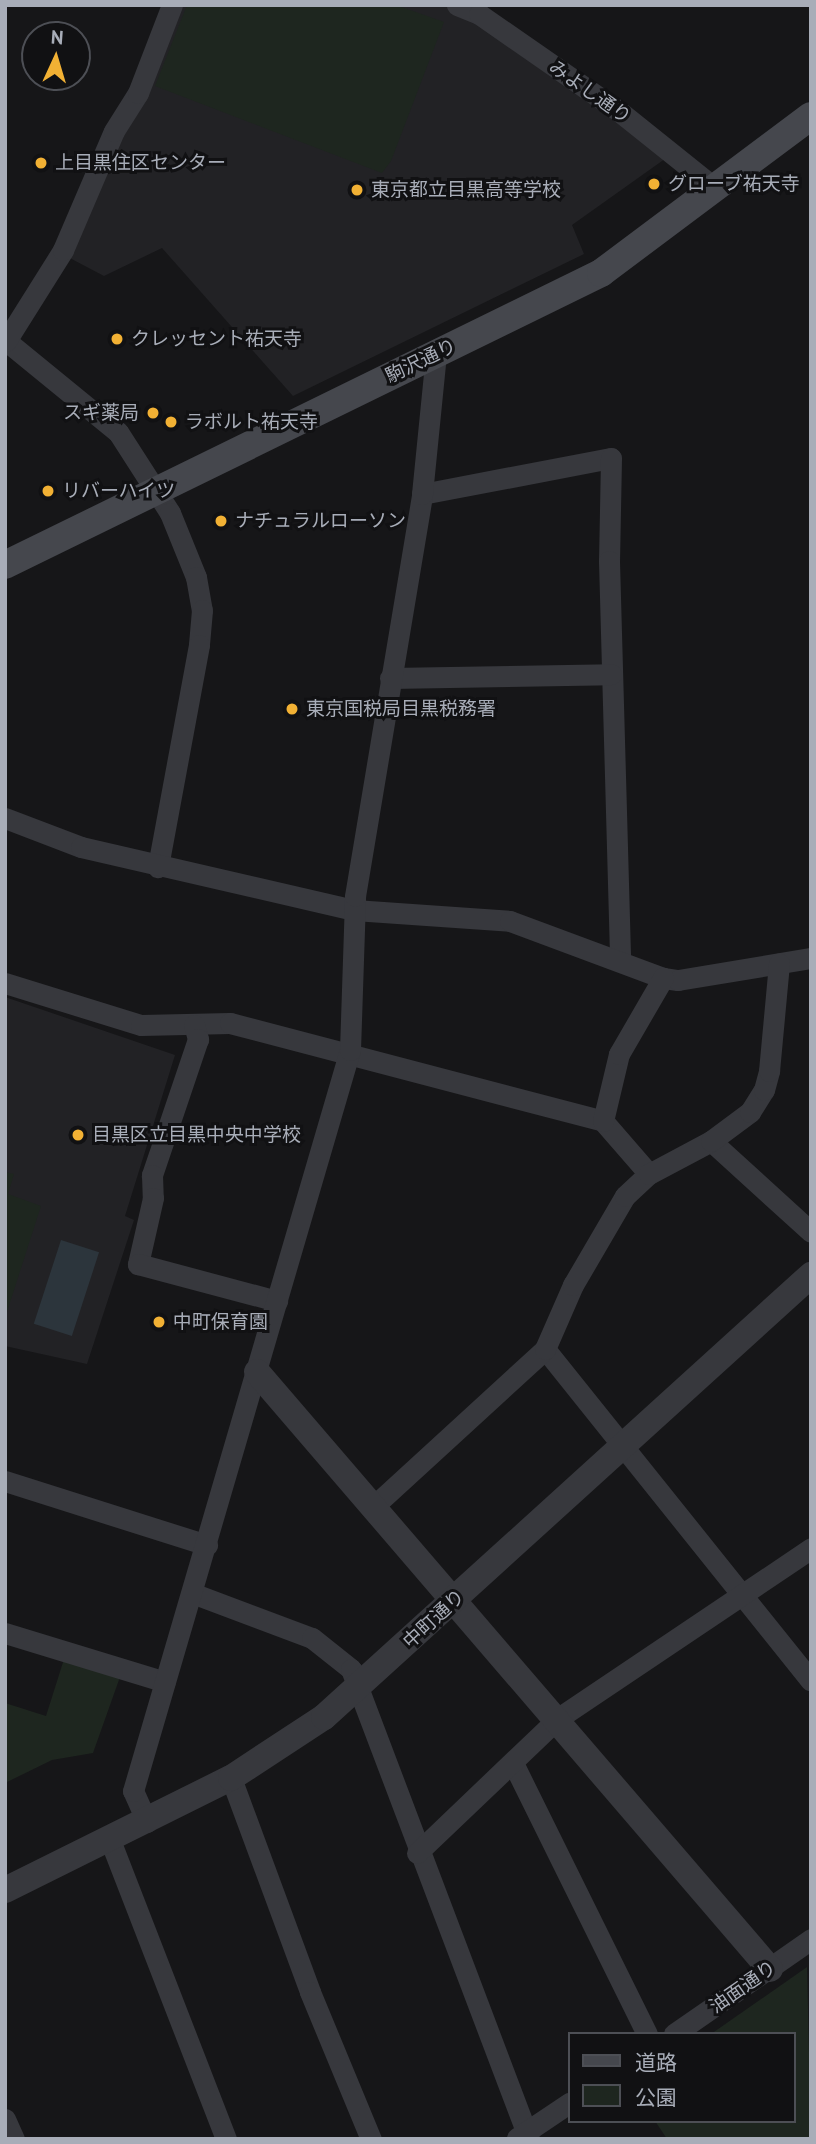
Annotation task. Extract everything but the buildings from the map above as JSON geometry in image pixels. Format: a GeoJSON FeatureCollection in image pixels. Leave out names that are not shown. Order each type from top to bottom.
{"type":"FeatureCollection","features":[{"type":"Feature","properties":{"kind":"main road","name":"駒沢通り"},"geometry":{"type":"LineString","coordinates":[[5,565],[601,273],[811,116]]}},
{"type":"Feature","properties":{"kind":"street"},"geometry":{"type":"LineString","coordinates":[[158,867],[202,610],[183,542],[157,492],[118,432],[6,340],[63,250],[114,131],[138,93],[172,5]]}},
{"type":"Feature","properties":{"kind":"street","name":"みよし通り"},"geometry":{"type":"LineString","coordinates":[[457,5],[482,10],[620,111],[716,189]]}},
{"type":"Feature","properties":{"kind":"street"},"geometry":{"type":"LineString","coordinates":[[147,1822],[133,1791],[349,1056],[354,911],[422,495],[436,354]]}},
{"type":"Feature","properties":{"kind":"street"},"geometry":{"type":"LineString","coordinates":[[422,495],[611,458],[611,674],[620,961]]}},
{"type":"Feature","properties":{"kind":"street"},"geometry":{"type":"LineString","coordinates":[[390,678],[611,674]]}},
{"type":"Feature","properties":{"kind":"street"},"geometry":{"type":"LineString","coordinates":[[5,818],[81,847],[354,911],[510,920],[663,978],[678,980],[811,958]]}},
{"type":"Feature","properties":{"kind":"street"},"geometry":{"type":"LineString","coordinates":[[375,1505],[545,1349],[606,1224],[625,1196],[649,1174],[711,1141],[750,1112],[764,1090],[779,963]]}},
{"type":"Feature","properties":{"kind":"street"},"geometry":{"type":"LineString","coordinates":[[603,1121],[619,1054],[663,978]]}},
{"type":"Feature","properties":{"kind":"street"},"geometry":{"type":"LineString","coordinates":[[5,983],[142,1025],[230,1023],[603,1121],[649,1174]]}},
{"type":"Feature","properties":{"kind":"street"},"geometry":{"type":"LineString","coordinates":[[194,1025],[198,1039],[152,1175],[153,1198],[138,1264],[277,1301]]}},
{"type":"Feature","properties":{"kind":"street"},"geometry":{"type":"LineString","coordinates":[[711,1141],[811,1232]]}},
{"type":"Feature","properties":{"kind":"street","name":"中町通り"},"geometry":{"type":"LineString","coordinates":[[5,1890],[147,1822],[231,1778],[356,1691],[811,1275]]}},
{"type":"Feature","properties":{"kind":"street"},"geometry":{"type":"LineString","coordinates":[[545,1349],[625,1444],[811,1681]]}},
{"type":"Feature","properties":{"kind":"street"},"geometry":{"type":"LineString","coordinates":[[257,1372],[456,1598],[770,1969]]}},
{"type":"Feature","properties":{"kind":"street"},"geometry":{"type":"LineString","coordinates":[[5,1481],[207,1545]]}},
{"type":"Feature","properties":{"kind":"street"},"geometry":{"type":"LineString","coordinates":[[418,1853],[557,1719],[811,1548]]}},
{"type":"Feature","properties":{"kind":"street"},"geometry":{"type":"LineString","coordinates":[[192,1593],[312,1638],[351,1668],[356,1691],[524,2136],[568,2104]]}},
{"type":"Feature","properties":{"kind":"street"},"geometry":{"type":"LineString","coordinates":[[5,1633],[165,1682]]}},
{"type":"Feature","properties":{"kind":"street"},"geometry":{"type":"LineString","coordinates":[[513,1763],[646,2032]]}},
{"type":"Feature","properties":{"kind":"street"},"geometry":{"type":"LineString","coordinates":[[231,1778],[310,1992],[371,2139]]}},
{"type":"Feature","properties":{"kind":"street"},"geometry":{"type":"LineString","coordinates":[[110,1840],[226,2139]]}},
{"type":"Feature","properties":{"kind":"street","name":"油面通り"},"geometry":{"type":"LineString","coordinates":[[677,2032],[811,1939]]}},
{"type":"Feature","properties":{"kind":"street"},"geometry":{"type":"LineString","coordinates":[[5,2119],[13,2139]]}},
{"type":"Feature","properties":{"kind":"shaded area","name":"東京都立目黒高等学校"},"geometry":{"type":"Polygon","coordinates":[[[177,5],[442,5],[478,19],[669,156],[572,225],[584,254],[293,396],[162,248],[104,276],[64,255],[177,5]]]}},
{"type":"Feature","properties":{"kind":"shaded area","name":"目黒区立目黒中央中学校"},"geometry":{"type":"Polygon","coordinates":[[[5,997],[175,1055],[125,1216],[134,1220],[87,1364],[5,1346],[5,997]]]}},
{"type":"Feature","properties":{"kind":"shaded area"},"geometry":{"type":"Polygon","coordinates":[[[61,1240],[99,1252],[72,1336],[34,1324],[61,1240]]]}},
{"type":"Feature","properties":{"kind":"green space"},"geometry":{"type":"Polygon","coordinates":[[[187,5],[396,5],[444,22],[391,161],[382,173],[155,86],[187,5]]]}},
{"type":"Feature","properties":{"kind":"green space"},"geometry":{"type":"Polygon","coordinates":[[[5,1172],[14,1174],[8,1194],[41,1206],[5,1318],[5,1172]]]}},
{"type":"Feature","properties":{"kind":"green space"},"geometry":{"type":"Polygon","coordinates":[[[64,1659],[120,1677],[93,1753],[52,1760],[5,1783],[5,1703],[46,1716],[64,1659]]]}},
{"type":"Feature","properties":{"kind":"green space"},"geometry":{"type":"Polygon","coordinates":[[[807,1967],[811,2139],[667,2139],[656,2123],[795,2123],[795,2032],[714,2032],[807,1967]]]}},
{"type":"Feature","properties":{"kind":"place","name":"上目黒住区センター"},"geometry":{"type":"Point","coordinates":[41,163]}},
{"type":"Feature","properties":{"kind":"place","name":"グローブ祐天寺"},"geometry":{"type":"Point","coordinates":[654,184]}},
{"type":"Feature","properties":{"kind":"place","name":"東京都立目黒高等学校"},"geometry":{"type":"Point","coordinates":[357,190]}},
{"type":"Feature","properties":{"kind":"place","name":"クレッセント祐天寺"},"geometry":{"type":"Point","coordinates":[117,339]}},
{"type":"Feature","properties":{"kind":"place","name":"スギ薬局"},"geometry":{"type":"Point","coordinates":[153,413]}},
{"type":"Feature","properties":{"kind":"place","name":"ラボルト祐天寺"},"geometry":{"type":"Point","coordinates":[171,422]}},
{"type":"Feature","properties":{"kind":"place","name":"リバーハイツ"},"geometry":{"type":"Point","coordinates":[48,491]}},
{"type":"Feature","properties":{"kind":"place","name":"ナチュラルローソン"},"geometry":{"type":"Point","coordinates":[221,521]}},
{"type":"Feature","properties":{"kind":"place","name":"東京国税局目黒税務署"},"geometry":{"type":"Point","coordinates":[292,709]}},
{"type":"Feature","properties":{"kind":"place","name":"目黒区立目黒中央中学校"},"geometry":{"type":"Point","coordinates":[78,1135]}},
{"type":"Feature","properties":{"kind":"place","name":"中町保育園"},"geometry":{"type":"Point","coordinates":[159,1322]}}]}
